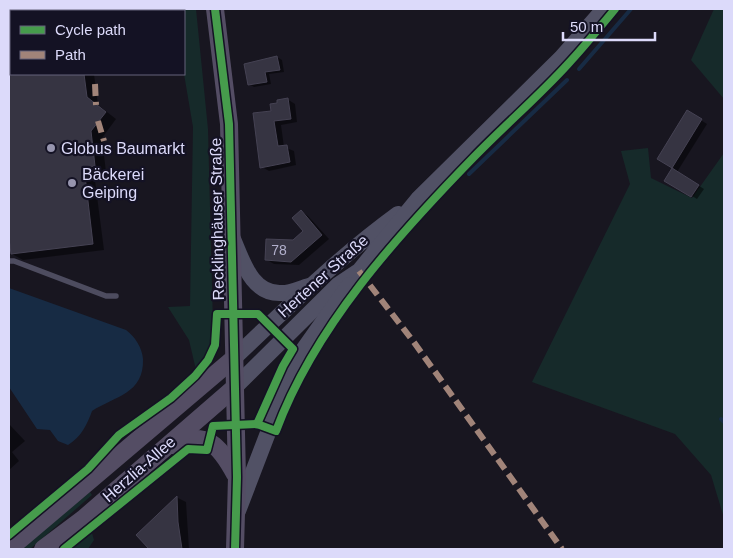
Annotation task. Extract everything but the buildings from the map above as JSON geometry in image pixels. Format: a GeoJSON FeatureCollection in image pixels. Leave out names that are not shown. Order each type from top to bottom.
{"type":"FeatureCollection","features":[{"type":"Feature","properties":{"kind":"main road","name":"Recklinghäuser Straße"},"geometry":{"type":"LineString","coordinates":[[215,9],[228,124],[233,240],[237,477],[235,549]]}},
{"type":"Feature","properties":{"kind":"main road","name":"Hertener Straße"},"geometry":{"type":"LineString","coordinates":[[234,388],[338,285],[359,271],[418,199],[561,58],[604,9]]}},
{"type":"Feature","properties":{"kind":"main road","name":"Hertener Straße"},"geometry":{"type":"LineString","coordinates":[[234,359],[311,285],[362,240],[418,199]]}},
{"type":"Feature","properties":{"kind":"main road"},"geometry":{"type":"LineString","coordinates":[[233,240],[254,282],[266,291],[282,293],[311,285]]}},
{"type":"Feature","properties":{"kind":"main road"},"geometry":{"type":"LineString","coordinates":[[237,515],[268,428],[292,371],[303,350],[359,271]]}},
{"type":"Feature","properties":{"kind":"main road","name":"Herzlia-Allee"},"geometry":{"type":"LineString","coordinates":[[9,549],[234,359]]}},
{"type":"Feature","properties":{"kind":"main road","name":"Herzlia-Allee"},"geometry":{"type":"LineString","coordinates":[[43,549],[82,519],[234,388]]}},
{"type":"Feature","properties":{"kind":"main road"},"geometry":{"type":"LineString","coordinates":[[161,450],[193,438],[212,442],[224,453],[237,477]]}},
{"type":"Feature","properties":{"kind":"lane"},"geometry":{"type":"LineString","coordinates":[[9,261],[14,261],[106,296],[116,296]]}},
{"type":"Feature","properties":{"kind":"green space"},"geometry":{"type":"Polygon","coordinates":[[[196,9],[208,129],[213,326],[209,352],[196,370],[189,340],[168,307],[190,306],[193,127],[184,75],[185,10],[172,10],[196,9]]]}},
{"type":"Feature","properties":{"kind":"green space"},"geometry":{"type":"Polygon","coordinates":[[[714,9],[724,9],[724,99],[691,60],[714,9]]]}},
{"type":"Feature","properties":{"kind":"green space"},"geometry":{"type":"Polygon","coordinates":[[[648,148],[651,178],[692,198],[724,153],[724,518],[711,475],[675,434],[532,382],[630,184],[621,151],[648,148]]]}},
{"type":"Feature","properties":{"kind":"green space"},"geometry":{"type":"Polygon","coordinates":[[[90,492],[92,495],[30,549],[21,549],[90,492]]]}},
{"type":"Feature","properties":{"kind":"green space"},"geometry":{"type":"Polygon","coordinates":[[[92,533],[94,540],[88,549],[71,549],[92,533]]]}},
{"type":"Feature","properties":{"kind":"water"},"geometry":{"type":"Polygon","coordinates":[[[9,288],[126,330],[140,346],[143,359],[139,380],[119,397],[92,411],[83,430],[68,445],[58,441],[50,430],[37,429],[9,387],[9,288]]]}},
{"type":"Feature","properties":{"kind":"waterway"},"geometry":{"type":"LineString","coordinates":[[579,69],[631,9]]}},
{"type":"Feature","properties":{"kind":"waterway"},"geometry":{"type":"LineString","coordinates":[[469,174],[567,80]]}},
{"type":"Feature","properties":{"kind":"waterway"},"geometry":{"type":"LineString","coordinates":[[721,419],[724,422]]}},
{"type":"Feature","properties":{"kind":"marked path"},"geometry":{"type":"LineString","coordinates":[[95,84],[96,105]]}},
{"type":"Feature","properties":{"kind":"marked path"},"geometry":{"type":"LineString","coordinates":[[98,121],[104,141]]}},
{"type":"Feature","properties":{"kind":"marked path"},"geometry":{"type":"LineString","coordinates":[[359,271],[413,341],[562,549]]}},
{"type":"Feature","properties":{"kind":"cycle path"},"geometry":{"type":"LineString","coordinates":[[215,9],[229,124],[237,477],[235,549]]}},
{"type":"Feature","properties":{"kind":"cycle path"},"geometry":{"type":"LineString","coordinates":[[64,549],[188,449],[207,450],[213,426],[257,424],[276,431],[293,392],[313,355],[335,319],[361,284],[416,218],[474,157],[557,76],[615,9]]}},
{"type":"Feature","properties":{"kind":"cycle path"},"geometry":{"type":"LineString","coordinates":[[9,535],[88,469],[119,435],[171,398],[195,376],[208,360],[215,345],[217,314],[258,314],[293,349],[283,366],[257,424]]}},
{"type":"Feature","properties":{"kind":"place","name":"Globus Baumarkt"},"geometry":{"type":"Point","coordinates":[51,148]}},
{"type":"Feature","properties":{"kind":"place","name":"Bäckerei Geiping"},"geometry":{"type":"Point","coordinates":[72,183]}}]}
